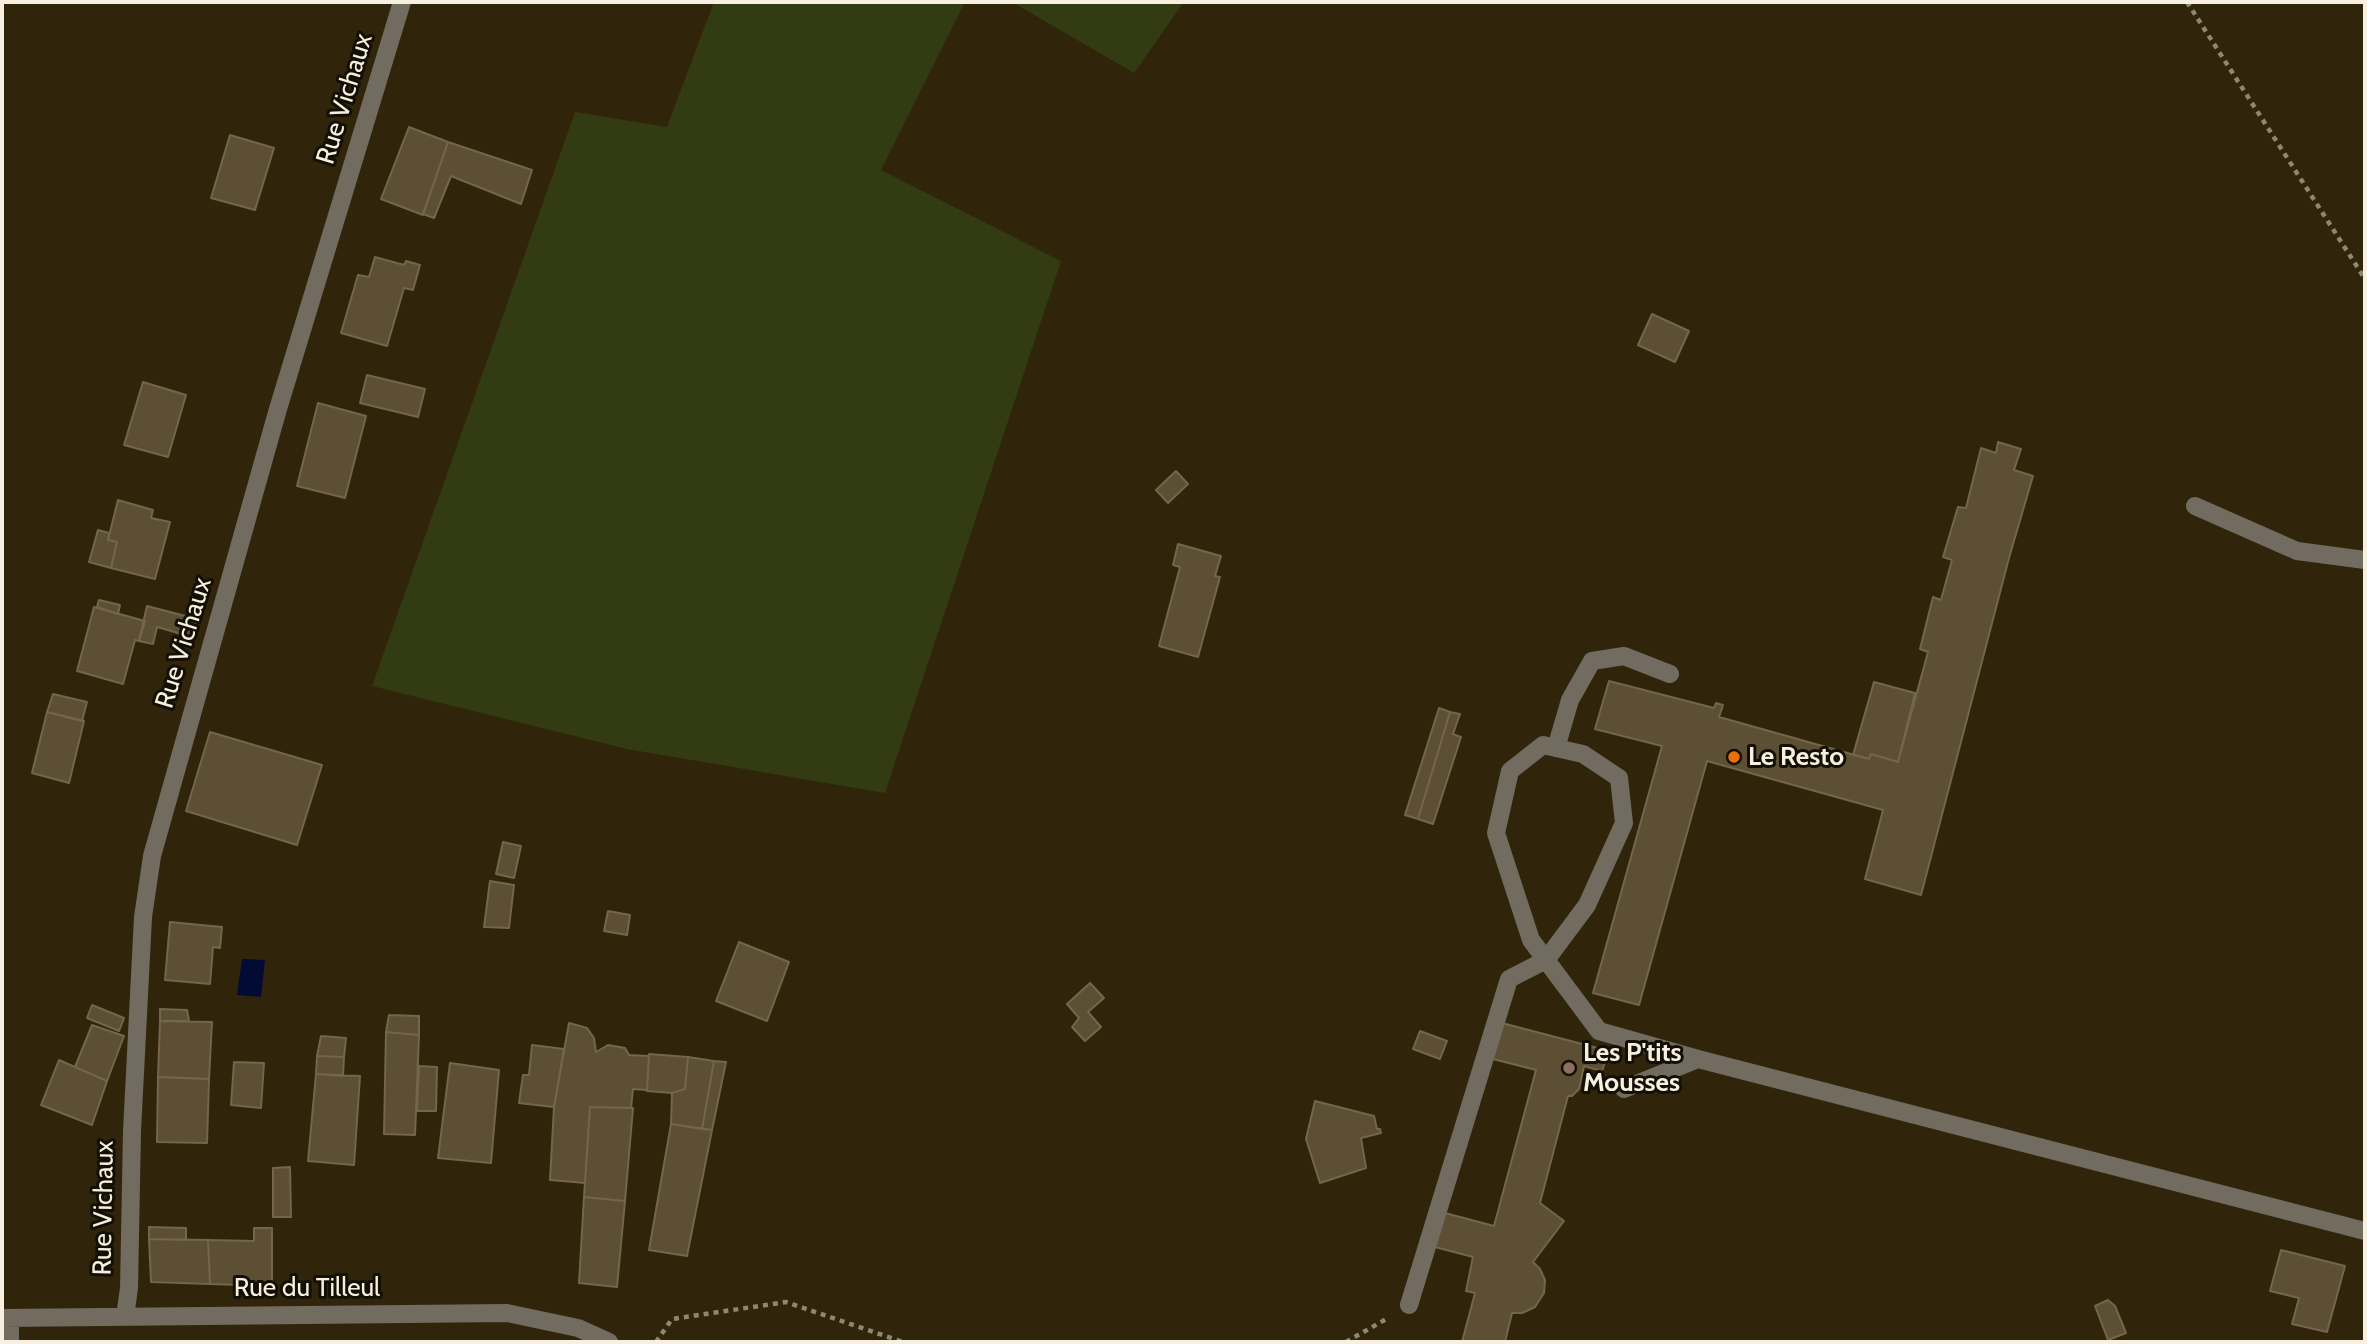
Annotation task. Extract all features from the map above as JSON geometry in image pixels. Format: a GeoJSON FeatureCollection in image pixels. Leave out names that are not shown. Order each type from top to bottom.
{"type":"FeatureCollection","features":[{"type":"Feature","properties":{"kind":"street","name":"Rue Vichaux"},"geometry":{"type":"LineString","coordinates":[[125,1317],[129,1288],[132,1131],[144,917],[152,856],[278,409],[402,2]]}},
{"type":"Feature","properties":{"kind":"street"},"geometry":{"type":"LineString","coordinates":[[2195,506],[2297,551],[2365,560]]}},
{"type":"Feature","properties":{"kind":"street"},"geometry":{"type":"LineString","coordinates":[[1556,748],[1570,700],[1592,661],[1624,656],[1670,674]]}},
{"type":"Feature","properties":{"kind":"street"},"geometry":{"type":"LineString","coordinates":[[1409,1305],[1509,979],[1546,960],[1587,905],[1623,823],[1619,778],[1583,754],[1543,745],[1510,771],[1496,833],[1531,940],[1546,960],[1599,1031],[2365,1231]]}},
{"type":"Feature","properties":{"kind":"street"},"geometry":{"type":"LineString","coordinates":[[1624,1089],[1698,1059]]}},
{"type":"Feature","properties":{"kind":"street","name":"Rue du Tilleul"},"geometry":{"type":"LineString","coordinates":[[6,1318],[507,1313],[578,1328],[609,1342]]}},
{"type":"Feature","properties":{"kind":"street"},"geometry":{"type":"LineString","coordinates":[[6,1318],[10,1342]]}},
{"type":"Feature","properties":{"kind":"path"},"geometry":{"type":"LineString","coordinates":[[2187,2],[2365,279]]}},
{"type":"Feature","properties":{"kind":"path"},"geometry":{"type":"LineString","coordinates":[[656,1342],[672,1319],[786,1303],[903,1342]]}},
{"type":"Feature","properties":{"kind":"path"},"geometry":{"type":"LineString","coordinates":[[1346,1342],[1409,1305]]}},
{"type":"Feature","properties":{"kind":"green space"},"geometry":{"type":"Polygon","coordinates":[[[714,2],[965,2],[881,170],[1061,261],[885,793],[627,749],[372,686],[575,112],[667,127],[714,2]]]}},
{"type":"Feature","properties":{"kind":"green space"},"geometry":{"type":"Polygon","coordinates":[[[1012,2],[1184,2],[1134,73],[1012,2]]]}},
{"type":"Feature","properties":{"kind":"water"},"geometry":{"type":"Polygon","coordinates":[[[242,959],[265,960],[261,997],[237,995],[242,959]]]}},
{"type":"Feature","properties":{"kind":"building"},"geometry":{"type":"Polygon","coordinates":[[[409,127],[448,142],[423,215],[381,199],[409,127]]]}},
{"type":"Feature","properties":{"kind":"building"},"geometry":{"type":"Polygon","coordinates":[[[230,135],[274,148],[255,210],[211,198],[230,135]]]}},
{"type":"Feature","properties":{"kind":"building"},"geometry":{"type":"Polygon","coordinates":[[[448,142],[532,170],[521,204],[451,176],[434,218],[423,214],[448,142]]]}},
{"type":"Feature","properties":{"kind":"building"},"geometry":{"type":"Polygon","coordinates":[[[375,257],[404,265],[406,261],[420,265],[413,290],[404,288],[387,346],[341,333],[358,275],[369,277],[375,257]]]}},
{"type":"Feature","properties":{"kind":"building"},"geometry":{"type":"Polygon","coordinates":[[[1652,314],[1689,331],[1675,362],[1638,345],[1652,314]]]}},
{"type":"Feature","properties":{"kind":"building"},"geometry":{"type":"Polygon","coordinates":[[[367,375],[425,389],[418,417],[360,403],[367,375]]]}},
{"type":"Feature","properties":{"kind":"building"},"geometry":{"type":"Polygon","coordinates":[[[143,382],[186,395],[168,457],[124,445],[143,382]]]}},
{"type":"Feature","properties":{"kind":"building"},"geometry":{"type":"Polygon","coordinates":[[[318,403],[366,416],[345,498],[297,486],[318,403]]]}},
{"type":"Feature","properties":{"kind":"building"},"geometry":{"type":"Polygon","coordinates":[[[1998,442],[2021,449],[2014,470],[2033,476],[1921,895],[1865,879],[1883,810],[1707,761],[1639,1005],[1593,993],[1662,746],[1595,729],[1609,681],[1714,708],[1716,703],[1723,705],[1719,717],[1869,759],[1871,754],[1898,762],[1928,652],[1920,649],[1933,597],[1941,600],[1952,560],[1943,557],[1958,507],[1966,508],[1981,448],[1996,453],[1998,442]]]}},
{"type":"Feature","properties":{"kind":"building"},"geometry":{"type":"Polygon","coordinates":[[[1176,471],[1188,484],[1168,503],[1156,490],[1176,471]]]}},
{"type":"Feature","properties":{"kind":"building"},"geometry":{"type":"Polygon","coordinates":[[[118,500],[153,510],[151,518],[170,522],[155,579],[111,568],[117,542],[108,540],[118,500]]]}},
{"type":"Feature","properties":{"kind":"building"},"geometry":{"type":"Polygon","coordinates":[[[98,530],[109,533],[108,540],[117,542],[111,568],[89,562],[98,530]]]}},
{"type":"Feature","properties":{"kind":"building"},"geometry":{"type":"Polygon","coordinates":[[[1178,544],[1221,556],[1215,576],[1220,577],[1198,657],[1159,646],[1180,567],[1173,565],[1178,544]]]}},
{"type":"Feature","properties":{"kind":"building"},"geometry":{"type":"Polygon","coordinates":[[[99,600],[120,605],[118,614],[97,607],[99,600]]]}},
{"type":"Feature","properties":{"kind":"building"},"geometry":{"type":"Polygon","coordinates":[[[147,606],[197,619],[192,637],[157,627],[153,644],[139,641],[147,606]]]}},
{"type":"Feature","properties":{"kind":"building"},"geometry":{"type":"Polygon","coordinates":[[[94,607],[145,621],[139,641],[135,640],[123,684],[77,671],[94,607]]]}},
{"type":"Feature","properties":{"kind":"building"},"geometry":{"type":"Polygon","coordinates":[[[1874,682],[1915,693],[1898,762],[1871,754],[1869,759],[1853,755],[1874,682]]]}},
{"type":"Feature","properties":{"kind":"building"},"geometry":{"type":"Polygon","coordinates":[[[53,694],[87,702],[82,721],[47,712],[53,694]]]}},
{"type":"Feature","properties":{"kind":"building"},"geometry":{"type":"Polygon","coordinates":[[[1439,708],[1450,712],[1418,819],[1405,815],[1439,708]]]}},
{"type":"Feature","properties":{"kind":"building"},"geometry":{"type":"Polygon","coordinates":[[[47,712],[84,721],[69,783],[32,773],[47,712]]]}},
{"type":"Feature","properties":{"kind":"building"},"geometry":{"type":"Polygon","coordinates":[[[1450,712],[1460,714],[1453,734],[1461,737],[1433,824],[1418,819],[1450,712]]]}},
{"type":"Feature","properties":{"kind":"building"},"geometry":{"type":"Polygon","coordinates":[[[210,732],[322,765],[297,845],[186,811],[210,732]]]}},
{"type":"Feature","properties":{"kind":"building"},"geometry":{"type":"Polygon","coordinates":[[[503,842],[521,846],[514,878],[496,874],[503,842]]]}},
{"type":"Feature","properties":{"kind":"building"},"geometry":{"type":"Polygon","coordinates":[[[490,881],[514,885],[509,928],[484,927],[490,881]]]}},
{"type":"Feature","properties":{"kind":"building"},"geometry":{"type":"Polygon","coordinates":[[[608,911],[630,915],[627,935],[604,931],[608,911]]]}},
{"type":"Feature","properties":{"kind":"building"},"geometry":{"type":"Polygon","coordinates":[[[170,922],[222,927],[220,948],[213,947],[210,984],[165,980],[170,922]]]}},
{"type":"Feature","properties":{"kind":"building"},"geometry":{"type":"Polygon","coordinates":[[[739,942],[789,962],[767,1021],[716,1001],[739,942]]]}},
{"type":"Feature","properties":{"kind":"building"},"geometry":{"type":"Polygon","coordinates":[[[1090,983],[1104,998],[1088,1012],[1101,1027],[1085,1041],[1072,1027],[1079,1018],[1067,1004],[1090,983]]]}},
{"type":"Feature","properties":{"kind":"building"},"geometry":{"type":"Polygon","coordinates":[[[92,1005],[124,1018],[119,1031],[87,1018],[92,1005]]]}},
{"type":"Feature","properties":{"kind":"building"},"geometry":{"type":"Polygon","coordinates":[[[160,1009],[187,1010],[189,1021],[160,1021],[160,1009]]]}},
{"type":"Feature","properties":{"kind":"building"},"geometry":{"type":"Polygon","coordinates":[[[389,1015],[419,1016],[419,1035],[386,1032],[389,1015]]]}},
{"type":"Feature","properties":{"kind":"building"},"geometry":{"type":"Polygon","coordinates":[[[160,1021],[212,1022],[209,1079],[158,1077],[160,1021]]]}},
{"type":"Feature","properties":{"kind":"building"},"geometry":{"type":"Polygon","coordinates":[[[569,1023],[587,1028],[594,1038],[596,1052],[608,1045],[625,1048],[629,1055],[649,1056],[647,1090],[633,1089],[631,1108],[590,1107],[585,1183],[550,1180],[554,1107],[569,1023]]]}},
{"type":"Feature","properties":{"kind":"building"},"geometry":{"type":"Polygon","coordinates":[[[1502,1023],[1609,1051],[1602,1071],[1584,1066],[1579,1089],[1572,1096],[1568,1096],[1540,1203],[1564,1221],[1533,1262],[1545,1280],[1544,1293],[1535,1307],[1522,1313],[1512,1313],[1505,1342],[1462,1342],[1475,1293],[1466,1291],[1473,1257],[1435,1247],[1445,1213],[1494,1226],[1536,1070],[1493,1059],[1502,1023]]]}},
{"type":"Feature","properties":{"kind":"building"},"geometry":{"type":"Polygon","coordinates":[[[92,1025],[124,1036],[107,1081],[75,1067],[92,1025]]]}},
{"type":"Feature","properties":{"kind":"building"},"geometry":{"type":"Polygon","coordinates":[[[1420,1031],[1447,1041],[1440,1059],[1413,1049],[1420,1031]]]}},
{"type":"Feature","properties":{"kind":"building"},"geometry":{"type":"Polygon","coordinates":[[[386,1032],[419,1035],[415,1135],[384,1134],[386,1032]]]}},
{"type":"Feature","properties":{"kind":"building"},"geometry":{"type":"Polygon","coordinates":[[[321,1036],[346,1038],[344,1057],[317,1056],[321,1036]]]}},
{"type":"Feature","properties":{"kind":"building"},"geometry":{"type":"Polygon","coordinates":[[[532,1045],[564,1049],[554,1107],[519,1103],[523,1075],[529,1075],[532,1045]]]}},
{"type":"Feature","properties":{"kind":"building"},"geometry":{"type":"Polygon","coordinates":[[[649,1054],[688,1057],[685,1089],[672,1093],[647,1091],[649,1054]]]}},
{"type":"Feature","properties":{"kind":"building"},"geometry":{"type":"Polygon","coordinates":[[[317,1056],[344,1057],[343,1076],[316,1074],[317,1056]]]}},
{"type":"Feature","properties":{"kind":"building"},"geometry":{"type":"Polygon","coordinates":[[[688,1057],[714,1061],[702,1129],[671,1124],[672,1093],[685,1089],[688,1057]]]}},
{"type":"Feature","properties":{"kind":"building"},"geometry":{"type":"Polygon","coordinates":[[[59,1060],[107,1081],[92,1125],[41,1105],[59,1060]]]}},
{"type":"Feature","properties":{"kind":"building"},"geometry":{"type":"Polygon","coordinates":[[[714,1061],[726,1062],[712,1130],[702,1129],[714,1061]]]}},
{"type":"Feature","properties":{"kind":"building"},"geometry":{"type":"Polygon","coordinates":[[[234,1062],[264,1063],[261,1108],[231,1105],[234,1062]]]}},
{"type":"Feature","properties":{"kind":"building"},"geometry":{"type":"Polygon","coordinates":[[[450,1063],[499,1070],[491,1163],[438,1158],[450,1063]]]}},
{"type":"Feature","properties":{"kind":"building"},"geometry":{"type":"Polygon","coordinates":[[[419,1066],[437,1067],[436,1111],[417,1111],[419,1066]]]}},
{"type":"Feature","properties":{"kind":"building"},"geometry":{"type":"Polygon","coordinates":[[[316,1074],[360,1076],[354,1165],[308,1161],[316,1074]]]}},
{"type":"Feature","properties":{"kind":"building"},"geometry":{"type":"Polygon","coordinates":[[[158,1077],[209,1079],[207,1143],[157,1142],[158,1077]]]}},
{"type":"Feature","properties":{"kind":"building"},"geometry":{"type":"Polygon","coordinates":[[[1315,1101],[1374,1116],[1377,1129],[1380,1129],[1381,1133],[1361,1138],[1366,1168],[1320,1183],[1306,1139],[1315,1101]]]}},
{"type":"Feature","properties":{"kind":"building"},"geometry":{"type":"Polygon","coordinates":[[[590,1107],[633,1108],[625,1201],[584,1197],[590,1107]]]}},
{"type":"Feature","properties":{"kind":"building"},"geometry":{"type":"Polygon","coordinates":[[[671,1124],[712,1130],[687,1256],[649,1250],[671,1124]]]}},
{"type":"Feature","properties":{"kind":"building"},"geometry":{"type":"Polygon","coordinates":[[[290,1167],[291,1217],[273,1217],[273,1168],[290,1167]]]}},
{"type":"Feature","properties":{"kind":"building"},"geometry":{"type":"Polygon","coordinates":[[[584,1197],[625,1201],[617,1287],[579,1283],[584,1197]]]}},
{"type":"Feature","properties":{"kind":"building"},"geometry":{"type":"Polygon","coordinates":[[[149,1227],[186,1228],[186,1240],[149,1239],[149,1227]]]}},
{"type":"Feature","properties":{"kind":"building"},"geometry":{"type":"Polygon","coordinates":[[[254,1228],[272,1228],[272,1286],[210,1284],[208,1240],[254,1241],[254,1228]]]}},
{"type":"Feature","properties":{"kind":"building"},"geometry":{"type":"Polygon","coordinates":[[[149,1239],[208,1240],[210,1284],[151,1282],[149,1239]]]}},
{"type":"Feature","properties":{"kind":"building"},"geometry":{"type":"Polygon","coordinates":[[[2281,1250],[2345,1266],[2327,1332],[2292,1324],[2299,1298],[2270,1291],[2281,1250]]]}},
{"type":"Feature","properties":{"kind":"building"},"geometry":{"type":"Polygon","coordinates":[[[2108,1300],[2115,1306],[2126,1333],[2108,1340],[2095,1306],[2108,1300]]]}},
{"type":"Feature","properties":{"kind":"place","name":"Le Resto"},"geometry":{"type":"Point","coordinates":[1734,757]}},
{"type":"Feature","properties":{"kind":"place","name":"Les P'tits Mousses"},"geometry":{"type":"Point","coordinates":[1569,1068]}}]}
